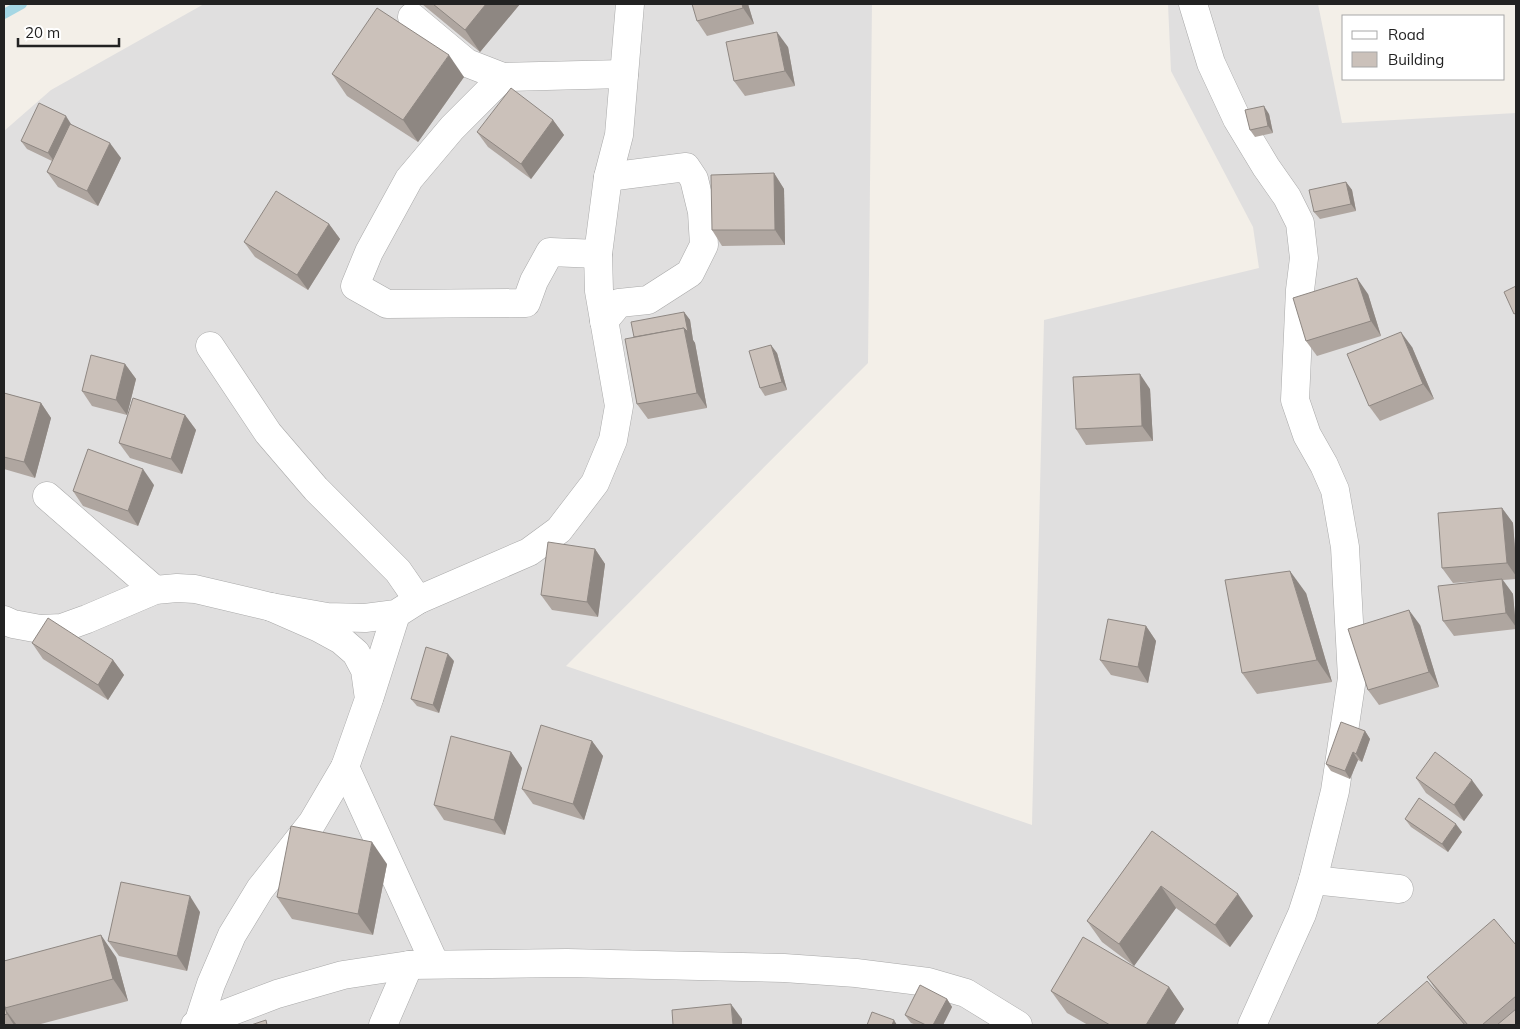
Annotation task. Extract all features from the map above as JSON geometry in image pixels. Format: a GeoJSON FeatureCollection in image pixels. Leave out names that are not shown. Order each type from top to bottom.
{"type":"FeatureCollection","features":[{"type":"Feature","properties":{"kind":"street"},"geometry":{"type":"LineString","coordinates":[[4,620],[13,624],[40,629],[62,628],[155,590],[177,588],[195,589],[271,608],[327,617],[365,618],[407,607],[529,552],[559,530],[595,483],[613,440],[619,406],[599,292],[598,254],[608,177],[619,135],[630,4]]}},
{"type":"Feature","properties":{"kind":"street"},"geometry":{"type":"LineString","coordinates":[[1193,4],[1211,63],[1237,120],[1266,167],[1288,197],[1300,223],[1304,258],[1300,290],[1294,400],[1307,436],[1324,465],[1335,490],[1345,547],[1352,678],[1335,791],[1313,880],[1302,914],[1252,1025]]}},
{"type":"Feature","properties":{"kind":"street"},"geometry":{"type":"LineString","coordinates":[[412,18],[467,63],[503,77],[624,74]]}},
{"type":"Feature","properties":{"kind":"street"},"geometry":{"type":"LineString","coordinates":[[503,77],[452,128],[409,179],[369,252],[355,286],[387,304],[526,302],[534,281],[550,252],[598,254]]}},
{"type":"Feature","properties":{"kind":"street"},"geometry":{"type":"LineString","coordinates":[[604,321],[619,303],[648,300],[690,273],[704,245],[702,212],[694,179],[686,167],[608,177]]}},
{"type":"Feature","properties":{"kind":"street"},"geometry":{"type":"LineString","coordinates":[[197,1024],[211,984],[232,935],[260,889],[312,823],[345,768],[369,699],[407,607],[398,570],[316,489],[268,433],[210,346]]}},
{"type":"Feature","properties":{"kind":"street"},"geometry":{"type":"LineString","coordinates":[[47,496],[155,590]]}},
{"type":"Feature","properties":{"kind":"street"},"geometry":{"type":"LineString","coordinates":[[271,608],[319,628],[341,640],[356,653],[365,670],[369,699]]}},
{"type":"Feature","properties":{"kind":"street"},"geometry":{"type":"LineString","coordinates":[[345,768],[422,964]]}},
{"type":"Feature","properties":{"kind":"street"},"geometry":{"type":"LineString","coordinates":[[1313,880],[1399,889]]}},
{"type":"Feature","properties":{"kind":"street"},"geometry":{"type":"LineString","coordinates":[[197,1024],[277,994],[344,975],[422,964],[567,963],[784,968],[856,973],[928,982],[966,993],[1018,1025]]}},
{"type":"Feature","properties":{"kind":"street"},"geometry":{"type":"LineString","coordinates":[[383,1025],[422,964]]}},
{"type":"Feature","properties":{"kind":"shaded area"},"geometry":{"type":"Polygon","coordinates":[[[204,4],[872,4],[868,363],[566,666],[1032,825],[1044,320],[1259,268],[1253,227],[1171,71],[1168,4],[1318,4],[1342,123],[1516,113],[1516,1025],[4,1025],[4,131],[51,90],[204,4]]]}},
{"type":"Feature","properties":{"kind":"building"},"geometry":{"type":"Polygon","coordinates":[[[433,4],[486,4],[465,30],[433,4]]]}},
{"type":"Feature","properties":{"kind":"building"},"geometry":{"type":"Polygon","coordinates":[[[692,4],[742,4],[743,8],[697,21],[692,4]]]}},
{"type":"Feature","properties":{"kind":"building"},"geometry":{"type":"Polygon","coordinates":[[[377,8],[449,55],[403,120],[332,74],[377,8]]]}},
{"type":"Feature","properties":{"kind":"building"},"geometry":{"type":"Polygon","coordinates":[[[777,32],[785,71],[734,81],[726,42],[777,32]]]}},
{"type":"Feature","properties":{"kind":"building"},"geometry":{"type":"Polygon","coordinates":[[[511,88],[553,120],[521,164],[477,132],[511,88]]]}},
{"type":"Feature","properties":{"kind":"building"},"geometry":{"type":"Polygon","coordinates":[[[39,103],[66,116],[48,153],[21,141],[39,103]]]}},
{"type":"Feature","properties":{"kind":"building"},"geometry":{"type":"Polygon","coordinates":[[[1264,106],[1268,126],[1250,130],[1245,110],[1264,106]]]}},
{"type":"Feature","properties":{"kind":"building"},"geometry":{"type":"Polygon","coordinates":[[[70,124],[110,143],[87,191],[47,172],[70,124]]]}},
{"type":"Feature","properties":{"kind":"building"},"geometry":{"type":"Polygon","coordinates":[[[774,173],[775,230],[712,230],[711,175],[774,173]]]}},
{"type":"Feature","properties":{"kind":"building"},"geometry":{"type":"Polygon","coordinates":[[[1346,182],[1351,204],[1314,212],[1309,190],[1346,182]]]}},
{"type":"Feature","properties":{"kind":"building"},"geometry":{"type":"Polygon","coordinates":[[[276,191],[329,224],[297,275],[244,242],[276,191]]]}},
{"type":"Feature","properties":{"kind":"building"},"geometry":{"type":"Polygon","coordinates":[[[1357,278],[1371,321],[1306,341],[1293,298],[1357,278]]]}},
{"type":"Feature","properties":{"kind":"building"},"geometry":{"type":"Polygon","coordinates":[[[1516,286],[1516,313],[1514,314],[1504,292],[1516,286]]]}},
{"type":"Feature","properties":{"kind":"building"},"geometry":{"type":"Polygon","coordinates":[[[684,312],[688,332],[684,328],[634,337],[631,322],[684,312]]]}},
{"type":"Feature","properties":{"kind":"building"},"geometry":{"type":"Polygon","coordinates":[[[684,328],[697,393],[637,404],[625,339],[684,328]]]}},
{"type":"Feature","properties":{"kind":"building"},"geometry":{"type":"Polygon","coordinates":[[[1401,332],[1423,384],[1369,406],[1347,354],[1401,332]]]}},
{"type":"Feature","properties":{"kind":"building"},"geometry":{"type":"Polygon","coordinates":[[[771,345],[782,382],[760,388],[749,351],[771,345]]]}},
{"type":"Feature","properties":{"kind":"building"},"geometry":{"type":"Polygon","coordinates":[[[91,355],[125,364],[116,400],[82,391],[91,355]]]}},
{"type":"Feature","properties":{"kind":"building"},"geometry":{"type":"Polygon","coordinates":[[[1140,374],[1142,426],[1076,429],[1073,377],[1140,374]]]}},
{"type":"Feature","properties":{"kind":"building"},"geometry":{"type":"Polygon","coordinates":[[[4,393],[41,403],[24,462],[4,457],[4,393]]]}},
{"type":"Feature","properties":{"kind":"building"},"geometry":{"type":"Polygon","coordinates":[[[133,398],[185,415],[171,459],[119,443],[133,398]]]}},
{"type":"Feature","properties":{"kind":"building"},"geometry":{"type":"Polygon","coordinates":[[[88,449],[143,469],[128,511],[73,491],[88,449]]]}},
{"type":"Feature","properties":{"kind":"building"},"geometry":{"type":"Polygon","coordinates":[[[1502,508],[1507,563],[1442,568],[1438,513],[1502,508]]]}},
{"type":"Feature","properties":{"kind":"building"},"geometry":{"type":"Polygon","coordinates":[[[548,542],[595,549],[587,602],[541,595],[548,542]]]}},
{"type":"Feature","properties":{"kind":"building"},"geometry":{"type":"Polygon","coordinates":[[[1290,571],[1317,660],[1242,673],[1225,580],[1290,571]]]}},
{"type":"Feature","properties":{"kind":"building"},"geometry":{"type":"Polygon","coordinates":[[[1502,579],[1506,613],[1443,621],[1438,586],[1502,579]]]}},
{"type":"Feature","properties":{"kind":"building"},"geometry":{"type":"Polygon","coordinates":[[[1409,610],[1429,672],[1368,690],[1348,629],[1409,610]]]}},
{"type":"Feature","properties":{"kind":"building"},"geometry":{"type":"Polygon","coordinates":[[[48,618],[113,660],[98,685],[32,643],[48,618]]]}},
{"type":"Feature","properties":{"kind":"building"},"geometry":{"type":"Polygon","coordinates":[[[1108,619],[1146,626],[1138,667],[1100,660],[1108,619]]]}},
{"type":"Feature","properties":{"kind":"building"},"geometry":{"type":"Polygon","coordinates":[[[426,647],[448,654],[433,705],[411,699],[426,647]]]}},
{"type":"Feature","properties":{"kind":"building"},"geometry":{"type":"Polygon","coordinates":[[[1341,722],[1365,731],[1356,754],[1353,752],[1345,771],[1326,764],[1341,722]]]}},
{"type":"Feature","properties":{"kind":"building"},"geometry":{"type":"Polygon","coordinates":[[[541,725],[592,741],[573,804],[522,789],[541,725]]]}},
{"type":"Feature","properties":{"kind":"building"},"geometry":{"type":"Polygon","coordinates":[[[451,736],[511,752],[494,820],[434,805],[451,736]]]}},
{"type":"Feature","properties":{"kind":"building"},"geometry":{"type":"Polygon","coordinates":[[[1435,752],[1472,780],[1454,805],[1416,778],[1435,752]]]}},
{"type":"Feature","properties":{"kind":"building"},"geometry":{"type":"Polygon","coordinates":[[[1419,798],[1456,824],[1442,844],[1405,819],[1419,798]]]}},
{"type":"Feature","properties":{"kind":"building"},"geometry":{"type":"Polygon","coordinates":[[[291,826],[372,842],[358,914],[277,897],[291,826]]]}},
{"type":"Feature","properties":{"kind":"building"},"geometry":{"type":"Polygon","coordinates":[[[1152,831],[1238,894],[1215,925],[1161,886],[1119,944],[1087,921],[1152,831]]]}},
{"type":"Feature","properties":{"kind":"building"},"geometry":{"type":"Polygon","coordinates":[[[121,882],[190,896],[177,956],[108,941],[121,882]]]}},
{"type":"Feature","properties":{"kind":"building"},"geometry":{"type":"Polygon","coordinates":[[[1494,919],[1516,945],[1516,996],[1482,1025],[1468,1025],[1427,977],[1494,919]]]}},
{"type":"Feature","properties":{"kind":"building"},"geometry":{"type":"Polygon","coordinates":[[[101,935],[113,979],[5,1008],[4,961],[101,935]]]}},
{"type":"Feature","properties":{"kind":"building"},"geometry":{"type":"Polygon","coordinates":[[[1083,937],[1169,987],[1146,1025],[1110,1025],[1051,991],[1083,937]]]}},
{"type":"Feature","properties":{"kind":"building"},"geometry":{"type":"Polygon","coordinates":[[[1427,981],[1465,1025],[1376,1025],[1427,981]]]}},
{"type":"Feature","properties":{"kind":"building"},"geometry":{"type":"Polygon","coordinates":[[[920,985],[947,999],[933,1025],[926,1025],[905,1015],[920,985]]]}},
{"type":"Feature","properties":{"kind":"building"},"geometry":{"type":"Polygon","coordinates":[[[4,1004],[7,1014],[4,1015],[4,1004]]]}},
{"type":"Feature","properties":{"kind":"building"},"geometry":{"type":"Polygon","coordinates":[[[731,1004],[733,1025],[673,1025],[672,1010],[731,1004]]]}},
{"type":"Feature","properties":{"kind":"building"},"geometry":{"type":"Polygon","coordinates":[[[1516,1009],[1516,1025],[1497,1025],[1516,1009]]]}},
{"type":"Feature","properties":{"kind":"building"},"geometry":{"type":"Polygon","coordinates":[[[872,1012],[894,1020],[892,1025],[867,1025],[872,1012]]]}},
{"type":"Feature","properties":{"kind":"building"},"geometry":{"type":"Polygon","coordinates":[[[266,1020],[267,1025],[251,1025],[266,1020]]]}},
{"type":"Feature","properties":{"kind":"waterway"},"geometry":{"type":"LineString","coordinates":[[4,14],[22,4]]}}]}
